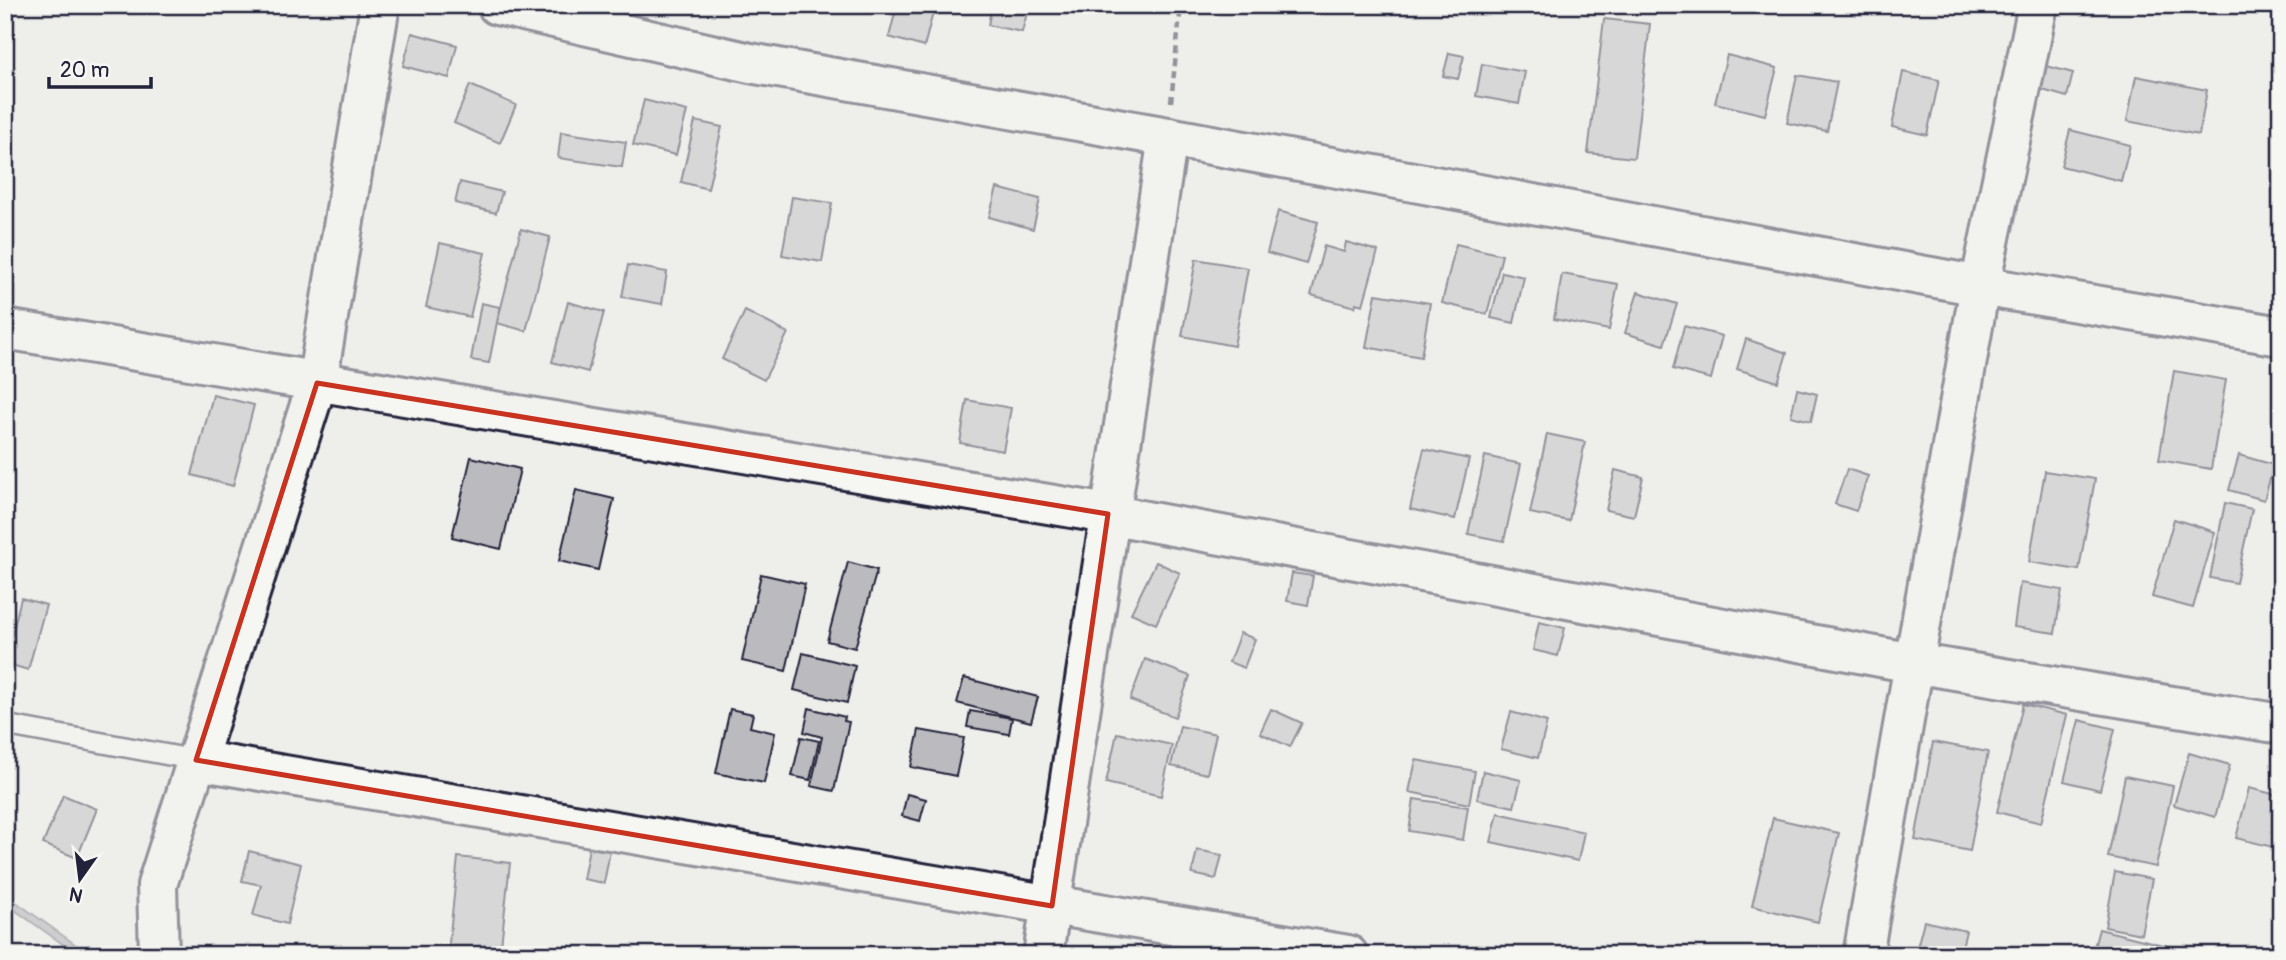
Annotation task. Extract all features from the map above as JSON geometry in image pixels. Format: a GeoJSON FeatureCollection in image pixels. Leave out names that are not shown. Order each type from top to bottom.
{"type":"FeatureCollection","features":[{"type":"Feature","properties":{"kind":"street"},"geometry":{"type":"LineString","coordinates":[[159,955],[157,885],[317,383],[380,5]]}},
{"type":"Feature","properties":{"kind":"street"},"geometry":{"type":"LineString","coordinates":[[497,5],[750,63],[1980,286],[2281,336]]}},
{"type":"Feature","properties":{"kind":"street"},"geometry":{"type":"LineString","coordinates":[[1863,955],[1980,286],[2038,5]]}},
{"type":"Feature","properties":{"kind":"street"},"geometry":{"type":"LineString","coordinates":[[1043,955],[1108,514],[1168,137]]}},
{"type":"Feature","properties":{"kind":"street"},"geometry":{"type":"LineString","coordinates":[[5,329],[1108,514],[1913,663],[2281,724]]}},
{"type":"Feature","properties":{"kind":"street"},"geometry":{"type":"LineString","coordinates":[[196,760],[1348,955]]}},
{"type":"Feature","properties":{"kind":"lane"},"geometry":{"type":"LineString","coordinates":[[5,726],[196,760]]}},
{"type":"Feature","properties":{"kind":"path"},"geometry":{"type":"LineString","coordinates":[[1168,137],[1181,5]]}},
{"type":"Feature","properties":{"kind":"highlighted area"},"geometry":{"type":"Polygon","coordinates":[[[317,383],[1108,514],[1052,906],[196,760],[317,383]]]}},
{"type":"Feature","properties":{"kind":"shaded area"},"geometry":{"type":"Polygon","coordinates":[[[5,894],[94,955],[78,955],[5,903],[5,894]]]}},
{"type":"Feature","properties":{"kind":"building"},"geometry":{"type":"Polygon","coordinates":[[[897,5],[935,5],[924,47],[889,37],[897,5]]]}},
{"type":"Feature","properties":{"kind":"building"},"geometry":{"type":"Polygon","coordinates":[[[992,5],[1029,5],[1022,32],[988,25],[992,5]]]}},
{"type":"Feature","properties":{"kind":"building"},"geometry":{"type":"Polygon","coordinates":[[[1604,19],[1650,24],[1634,158],[1588,153],[1604,19]]]}},
{"type":"Feature","properties":{"kind":"building"},"geometry":{"type":"Polygon","coordinates":[[[412,33],[457,45],[449,78],[403,66],[412,33]]]}},
{"type":"Feature","properties":{"kind":"building"},"geometry":{"type":"Polygon","coordinates":[[[1449,53],[1464,56],[1458,79],[1443,76],[1449,53]]]}},
{"type":"Feature","properties":{"kind":"building"},"geometry":{"type":"Polygon","coordinates":[[[1727,55],[1777,68],[1765,115],[1715,103],[1727,55]]]}},
{"type":"Feature","properties":{"kind":"building"},"geometry":{"type":"Polygon","coordinates":[[[1482,64],[1525,72],[1519,104],[1476,96],[1482,64]]]}},
{"type":"Feature","properties":{"kind":"building"},"geometry":{"type":"Polygon","coordinates":[[[2039,64],[2073,73],[2067,97],[2032,87],[2039,64]]]}},
{"type":"Feature","properties":{"kind":"building"},"geometry":{"type":"Polygon","coordinates":[[[1903,72],[1939,80],[1927,135],[1892,127],[1903,72]]]}},
{"type":"Feature","properties":{"kind":"building"},"geometry":{"type":"Polygon","coordinates":[[[1797,75],[1837,82],[1827,131],[1787,123],[1797,75]]]}},
{"type":"Feature","properties":{"kind":"building"},"geometry":{"type":"Polygon","coordinates":[[[2136,76],[2207,90],[2199,135],[2127,121],[2136,76]]]}},
{"type":"Feature","properties":{"kind":"building"},"geometry":{"type":"Polygon","coordinates":[[[470,85],[516,105],[500,143],[454,123],[470,85]]]}},
{"type":"Feature","properties":{"kind":"building"},"geometry":{"type":"Polygon","coordinates":[[[644,100],[687,111],[676,155],[633,145],[644,100]]]}},
{"type":"Feature","properties":{"kind":"building"},"geometry":{"type":"Polygon","coordinates":[[[695,121],[722,127],[708,189],[681,182],[695,121]]]}},
{"type":"Feature","properties":{"kind":"building"},"geometry":{"type":"Polygon","coordinates":[[[2070,130],[2130,145],[2121,181],[2061,166],[2070,130]]]}},
{"type":"Feature","properties":{"kind":"building"},"geometry":{"type":"Polygon","coordinates":[[[561,132],[626,142],[622,167],[558,158],[561,132]]]}},
{"type":"Feature","properties":{"kind":"building"},"geometry":{"type":"Polygon","coordinates":[[[460,182],[502,192],[496,213],[455,203],[460,182]]]}},
{"type":"Feature","properties":{"kind":"building"},"geometry":{"type":"Polygon","coordinates":[[[997,188],[1040,199],[1033,229],[989,217],[997,188]]]}},
{"type":"Feature","properties":{"kind":"building"},"geometry":{"type":"Polygon","coordinates":[[[792,197],[832,203],[822,262],[782,255],[792,197]]]}},
{"type":"Feature","properties":{"kind":"building"},"geometry":{"type":"Polygon","coordinates":[[[1278,211],[1318,222],[1306,264],[1267,253],[1278,211]]]}},
{"type":"Feature","properties":{"kind":"building"},"geometry":{"type":"Polygon","coordinates":[[[521,229],[550,237],[526,331],[497,323],[521,229]]]}},
{"type":"Feature","properties":{"kind":"building"},"geometry":{"type":"Polygon","coordinates":[[[1346,242],[1378,251],[1363,305],[1356,303],[1355,307],[1311,295],[1324,246],[1344,252],[1346,242]]]}},
{"type":"Feature","properties":{"kind":"building"},"geometry":{"type":"Polygon","coordinates":[[[440,243],[485,253],[470,317],[426,307],[440,243]]]}},
{"type":"Feature","properties":{"kind":"building"},"geometry":{"type":"Polygon","coordinates":[[[1456,244],[1502,255],[1487,314],[1442,303],[1456,244]]]}},
{"type":"Feature","properties":{"kind":"building"},"geometry":{"type":"Polygon","coordinates":[[[1196,259],[1248,268],[1234,346],[1182,336],[1196,259]]]}},
{"type":"Feature","properties":{"kind":"building"},"geometry":{"type":"Polygon","coordinates":[[[628,265],[667,272],[662,304],[622,297],[628,265]]]}},
{"type":"Feature","properties":{"kind":"building"},"geometry":{"type":"Polygon","coordinates":[[[1502,272],[1524,277],[1514,323],[1491,318],[1502,272]]]}},
{"type":"Feature","properties":{"kind":"building"},"geometry":{"type":"Polygon","coordinates":[[[1562,274],[1618,284],[1609,330],[1554,319],[1562,274]]]}},
{"type":"Feature","properties":{"kind":"building"},"geometry":{"type":"Polygon","coordinates":[[[1638,292],[1677,304],[1664,345],[1625,333],[1638,292]]]}},
{"type":"Feature","properties":{"kind":"building"},"geometry":{"type":"Polygon","coordinates":[[[1376,294],[1430,303],[1421,357],[1366,347],[1376,294]]]}},
{"type":"Feature","properties":{"kind":"building"},"geometry":{"type":"Polygon","coordinates":[[[568,302],[604,312],[588,372],[552,362],[568,302]]]}},
{"type":"Feature","properties":{"kind":"building"},"geometry":{"type":"Polygon","coordinates":[[[481,303],[500,307],[489,363],[471,360],[481,303]]]}},
{"type":"Feature","properties":{"kind":"building"},"geometry":{"type":"Polygon","coordinates":[[[745,311],[788,333],[764,380],[722,359],[745,311]]]}},
{"type":"Feature","properties":{"kind":"building"},"geometry":{"type":"Polygon","coordinates":[[[1684,326],[1722,336],[1711,379],[1673,369],[1684,326]]]}},
{"type":"Feature","properties":{"kind":"building"},"geometry":{"type":"Polygon","coordinates":[[[1746,339],[1787,353],[1778,382],[1737,369],[1746,339]]]}},
{"type":"Feature","properties":{"kind":"building"},"geometry":{"type":"Polygon","coordinates":[[[2174,371],[2226,380],[2211,469],[2159,460],[2174,371]]]}},
{"type":"Feature","properties":{"kind":"building"},"geometry":{"type":"Polygon","coordinates":[[[1797,389],[1817,394],[1811,421],[1791,416],[1797,389]]]}},
{"type":"Feature","properties":{"kind":"building"},"geometry":{"type":"Polygon","coordinates":[[[213,395],[254,405],[233,486],[192,475],[213,395]]]}},
{"type":"Feature","properties":{"kind":"building"},"geometry":{"type":"Polygon","coordinates":[[[967,400],[1011,408],[1003,451],[960,443],[967,400]]]}},
{"type":"Feature","properties":{"kind":"building"},"geometry":{"type":"Polygon","coordinates":[[[1547,434],[1585,442],[1569,521],[1530,513],[1547,434]]]}},
{"type":"Feature","properties":{"kind":"building"},"geometry":{"type":"Polygon","coordinates":[[[1424,449],[1469,459],[1455,519],[1410,509],[1424,449]]]}},
{"type":"Feature","properties":{"kind":"building"},"geometry":{"type":"Polygon","coordinates":[[[2239,455],[2274,465],[2264,500],[2229,490],[2239,455]]]}},
{"type":"Feature","properties":{"kind":"building"},"geometry":{"type":"Polygon","coordinates":[[[1485,456],[1521,464],[1504,541],[1468,534],[1485,456]]]}},
{"type":"Feature","properties":{"kind":"building"},"geometry":{"type":"Polygon","coordinates":[[[471,457],[520,469],[501,549],[452,537],[471,457]]]}},
{"type":"Feature","properties":{"kind":"building"},"geometry":{"type":"Polygon","coordinates":[[[1847,469],[1868,476],[1856,511],[1835,504],[1847,469]]]}},
{"type":"Feature","properties":{"kind":"building"},"geometry":{"type":"Polygon","coordinates":[[[1615,470],[1643,477],[1634,516],[1606,510],[1615,470]]]}},
{"type":"Feature","properties":{"kind":"building"},"geometry":{"type":"Polygon","coordinates":[[[2045,471],[2095,479],[2079,570],[2029,562],[2045,471]]]}},
{"type":"Feature","properties":{"kind":"building"},"geometry":{"type":"Polygon","coordinates":[[[576,490],[614,499],[598,570],[559,561],[576,490]]]}},
{"type":"Feature","properties":{"kind":"building"},"geometry":{"type":"Polygon","coordinates":[[[2225,503],[2252,509],[2236,583],[2210,578],[2225,503]]]}},
{"type":"Feature","properties":{"kind":"building"},"geometry":{"type":"Polygon","coordinates":[[[2174,519],[2215,532],[2193,608],[2152,597],[2174,519]]]}},
{"type":"Feature","properties":{"kind":"building"},"geometry":{"type":"Polygon","coordinates":[[[848,562],[877,570],[855,648],[827,641],[848,562]]]}},
{"type":"Feature","properties":{"kind":"building"},"geometry":{"type":"Polygon","coordinates":[[[1156,562],[1180,573],[1156,624],[1131,613],[1156,562]]]}},
{"type":"Feature","properties":{"kind":"building"},"geometry":{"type":"Polygon","coordinates":[[[1292,573],[1313,576],[1308,605],[1287,601],[1292,573]]]}},
{"type":"Feature","properties":{"kind":"building"},"geometry":{"type":"Polygon","coordinates":[[[761,574],[805,584],[786,671],[742,661],[761,574]]]}},
{"type":"Feature","properties":{"kind":"building"},"geometry":{"type":"Polygon","coordinates":[[[2020,583],[2062,590],[2055,633],[2014,627],[2020,583]]]}},
{"type":"Feature","properties":{"kind":"building"},"geometry":{"type":"Polygon","coordinates":[[[21,598],[46,605],[28,670],[5,663],[21,598]]]}},
{"type":"Feature","properties":{"kind":"building"},"geometry":{"type":"Polygon","coordinates":[[[1539,622],[1565,628],[1558,656],[1533,650],[1539,622]]]}},
{"type":"Feature","properties":{"kind":"building"},"geometry":{"type":"Polygon","coordinates":[[[1240,633],[1255,639],[1244,668],[1229,662],[1240,633]]]}},
{"type":"Feature","properties":{"kind":"building"},"geometry":{"type":"Polygon","coordinates":[[[803,653],[855,666],[847,703],[794,690],[803,653]]]}},
{"type":"Feature","properties":{"kind":"building"},"geometry":{"type":"Polygon","coordinates":[[[1145,659],[1190,676],[1175,717],[1130,700],[1145,659]]]}},
{"type":"Feature","properties":{"kind":"building"},"geometry":{"type":"Polygon","coordinates":[[[964,678],[1038,697],[1031,722],[957,703],[964,678]]]}},
{"type":"Feature","properties":{"kind":"building"},"geometry":{"type":"Polygon","coordinates":[[[2023,704],[2067,715],[2041,823],[1997,812],[2023,704]]]}},
{"type":"Feature","properties":{"kind":"building"},"geometry":{"type":"Polygon","coordinates":[[[809,708],[845,717],[844,721],[849,722],[834,791],[811,786],[822,737],[804,732],[809,708]]]}},
{"type":"Feature","properties":{"kind":"building"},"geometry":{"type":"Polygon","coordinates":[[[730,709],[753,714],[750,727],[775,733],[764,783],[716,773],[730,709]]]}},
{"type":"Feature","properties":{"kind":"building"},"geometry":{"type":"Polygon","coordinates":[[[1271,709],[1302,723],[1290,747],[1260,733],[1271,709]]]}},
{"type":"Feature","properties":{"kind":"building"},"geometry":{"type":"Polygon","coordinates":[[[970,711],[1012,718],[1009,734],[967,727],[970,711]]]}},
{"type":"Feature","properties":{"kind":"building"},"geometry":{"type":"Polygon","coordinates":[[[1511,712],[1547,722],[1538,758],[1501,749],[1511,712]]]}},
{"type":"Feature","properties":{"kind":"building"},"geometry":{"type":"Polygon","coordinates":[[[2079,720],[2115,729],[2100,790],[2064,781],[2079,720]]]}},
{"type":"Feature","properties":{"kind":"building"},"geometry":{"type":"Polygon","coordinates":[[[1180,726],[1216,734],[1207,774],[1171,766],[1180,726]]]}},
{"type":"Feature","properties":{"kind":"building"},"geometry":{"type":"Polygon","coordinates":[[[919,730],[964,738],[956,776],[911,767],[919,730]]]}},
{"type":"Feature","properties":{"kind":"building"},"geometry":{"type":"Polygon","coordinates":[[[1117,733],[1172,745],[1161,796],[1106,783],[1117,733]]]}},
{"type":"Feature","properties":{"kind":"building"},"geometry":{"type":"Polygon","coordinates":[[[801,737],[819,741],[810,780],[792,776],[801,737]]]}},
{"type":"Feature","properties":{"kind":"building"},"geometry":{"type":"Polygon","coordinates":[[[1933,742],[1988,752],[1970,851],[1915,840],[1933,742]]]}},
{"type":"Feature","properties":{"kind":"building"},"geometry":{"type":"Polygon","coordinates":[[[2189,753],[2230,765],[2215,817],[2174,805],[2189,753]]]}},
{"type":"Feature","properties":{"kind":"building"},"geometry":{"type":"Polygon","coordinates":[[[1416,760],[1475,771],[1469,804],[1409,792],[1416,760]]]}},
{"type":"Feature","properties":{"kind":"building"},"geometry":{"type":"Polygon","coordinates":[[[1483,771],[1521,780],[1514,807],[1477,799],[1483,771]]]}},
{"type":"Feature","properties":{"kind":"building"},"geometry":{"type":"Polygon","coordinates":[[[2125,776],[2173,786],[2156,867],[2108,857],[2125,776]]]}},
{"type":"Feature","properties":{"kind":"building"},"geometry":{"type":"Polygon","coordinates":[[[2249,788],[2281,796],[2281,849],[2236,838],[2249,788]]]}},
{"type":"Feature","properties":{"kind":"building"},"geometry":{"type":"Polygon","coordinates":[[[907,794],[926,799],[920,821],[902,816],[907,794]]]}},
{"type":"Feature","properties":{"kind":"building"},"geometry":{"type":"Polygon","coordinates":[[[63,795],[97,809],[77,858],[43,844],[63,795]]]}},
{"type":"Feature","properties":{"kind":"building"},"geometry":{"type":"Polygon","coordinates":[[[1414,799],[1468,807],[1463,840],[1409,831],[1414,799]]]}},
{"type":"Feature","properties":{"kind":"building"},"geometry":{"type":"Polygon","coordinates":[[[1498,813],[1584,832],[1578,861],[1491,842],[1498,813]]]}},
{"type":"Feature","properties":{"kind":"building"},"geometry":{"type":"Polygon","coordinates":[[[1773,818],[1839,833],[1818,922],[1752,906],[1773,818]]]}},
{"type":"Feature","properties":{"kind":"building"},"geometry":{"type":"Polygon","coordinates":[[[589,848],[610,851],[604,883],[583,879],[589,848]]]}},
{"type":"Feature","properties":{"kind":"building"},"geometry":{"type":"Polygon","coordinates":[[[1197,850],[1222,855],[1216,879],[1192,874],[1197,850]]]}},
{"type":"Feature","properties":{"kind":"building"},"geometry":{"type":"Polygon","coordinates":[[[249,851],[301,864],[287,924],[253,915],[261,885],[242,881],[249,851]]]}},
{"type":"Feature","properties":{"kind":"building"},"geometry":{"type":"Polygon","coordinates":[[[458,857],[510,863],[500,955],[448,953],[458,857]]]}},
{"type":"Feature","properties":{"kind":"building"},"geometry":{"type":"Polygon","coordinates":[[[2115,872],[2152,879],[2141,934],[2105,927],[2115,872]]]}},
{"type":"Feature","properties":{"kind":"building"},"geometry":{"type":"Polygon","coordinates":[[[1924,921],[1966,931],[1960,955],[1915,955],[1924,921]]]}},
{"type":"Feature","properties":{"kind":"building"},"geometry":{"type":"Polygon","coordinates":[[[2099,929],[2179,949],[2177,955],[2092,955],[2099,929]]]}},
{"type":"Feature","properties":{"kind":"building"},"geometry":{"type":"Polygon","coordinates":[[[767,947],[789,952],[789,955],[765,955],[767,947]]]}}]}
